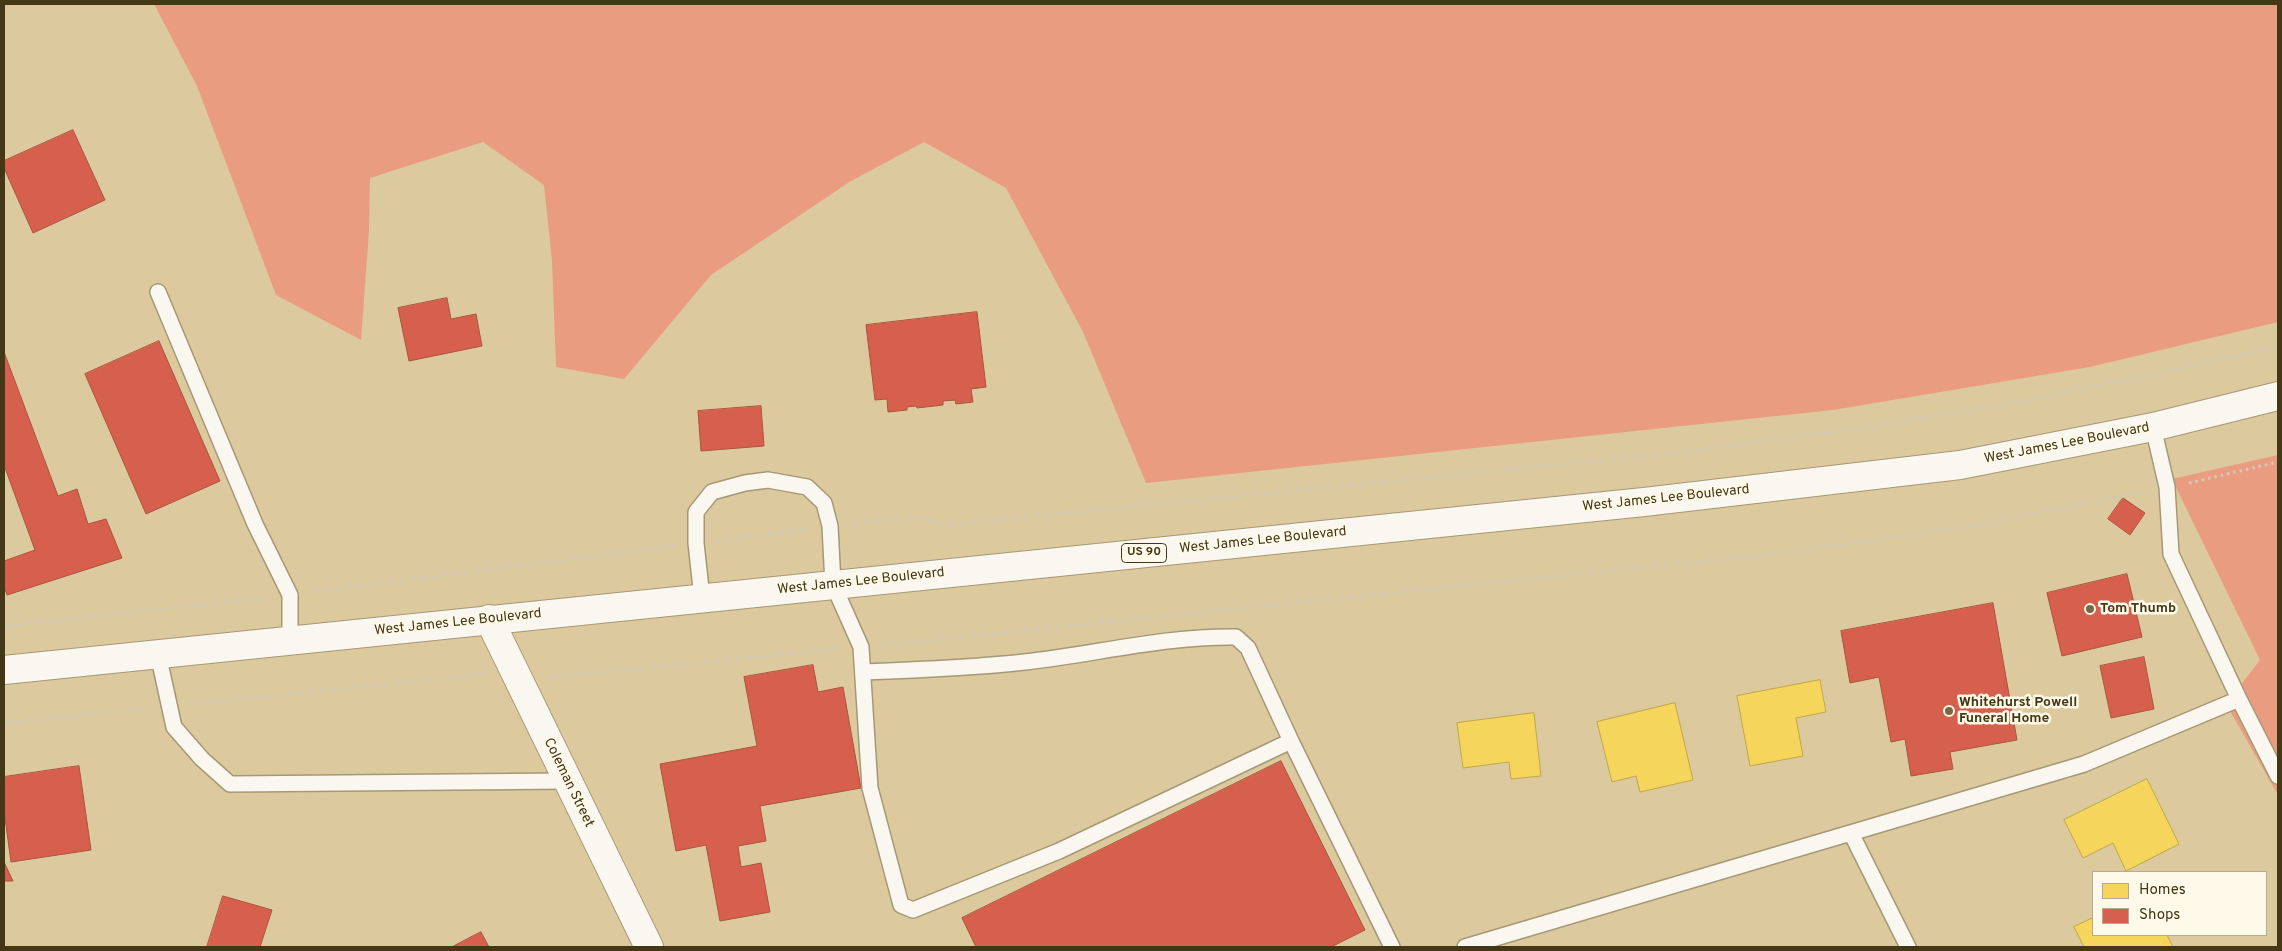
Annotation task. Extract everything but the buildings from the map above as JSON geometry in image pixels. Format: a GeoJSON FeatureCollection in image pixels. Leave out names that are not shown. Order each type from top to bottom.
{"type":"FeatureCollection","features":[{"type":"Feature","properties":{"kind":"main road","name":"West James Lee Boulevard"},"geometry":{"type":"LineString","coordinates":[[4,670],[1644,502],[1960,465],[2153,427],[2278,396]]}},
{"type":"Feature","properties":{"kind":"main road","name":"Coleman Street"},"geometry":{"type":"LineString","coordinates":[[489,619],[649,947]]}},
{"type":"Feature","properties":{"kind":"lane"},"geometry":{"type":"LineString","coordinates":[[158,292],[255,524],[290,595],[290,640]]}},
{"type":"Feature","properties":{"kind":"lane"},"geometry":{"type":"LineString","coordinates":[[2153,427],[2167,488],[2172,554],[2239,699],[2278,776]]}},
{"type":"Feature","properties":{"kind":"lane"},"geometry":{"type":"LineString","coordinates":[[702,598],[696,544],[696,512],[712,492],[745,483],[768,480],[806,487],[824,503],[830,526],[834,584],[861,647],[870,788],[901,904],[913,910],[1059,851],[1291,741]]}},
{"type":"Feature","properties":{"kind":"lane"},"geometry":{"type":"LineString","coordinates":[[863,672],[1026,662],[1163,641],[1236,637],[1248,648],[1291,741],[1392,947]]}},
{"type":"Feature","properties":{"kind":"lane"},"geometry":{"type":"LineString","coordinates":[[158,654],[174,727],[202,759],[230,784],[567,781]]}},
{"type":"Feature","properties":{"kind":"lane"},"geometry":{"type":"LineString","coordinates":[[1465,947],[2084,764],[2239,699]]}},
{"type":"Feature","properties":{"kind":"lane"},"geometry":{"type":"LineString","coordinates":[[1851,833],[1908,947]]}},
{"type":"Feature","properties":{"kind":"path"},"geometry":{"type":"LineString","coordinates":[[4,626],[290,595],[830,526],[919,517],[944,525],[1673,453],[1854,429],[2031,400],[2278,347]]}},
{"type":"Feature","properties":{"kind":"path"},"geometry":{"type":"LineString","coordinates":[[4,723],[514,671],[552,678],[1791,552],[1975,525],[2167,488],[2278,462]]}},
{"type":"Feature","properties":{"kind":"shaded area"},"geometry":{"type":"Polygon","coordinates":[[[154,4],[2278,4],[2278,322],[2090,367],[1833,410],[1146,483],[1083,332],[1006,188],[924,142],[851,181],[711,275],[624,379],[556,367],[552,261],[544,185],[483,142],[370,178],[369,231],[361,340],[276,295],[197,86],[154,4]]]}},
{"type":"Feature","properties":{"kind":"shaded area"},"geometry":{"type":"Polygon","coordinates":[[[2278,455],[2278,795],[2226,704],[2260,660],[2172,479],[2278,455]]]}},
{"type":"Feature","properties":{"kind":"place","name":"Tom Thumb"},"geometry":{"type":"Point","coordinates":[2090,609]}},
{"type":"Feature","properties":{"kind":"place","name":"Whitehurst Powell Funeral Home"},"geometry":{"type":"Point","coordinates":[1949,711]}}]}
